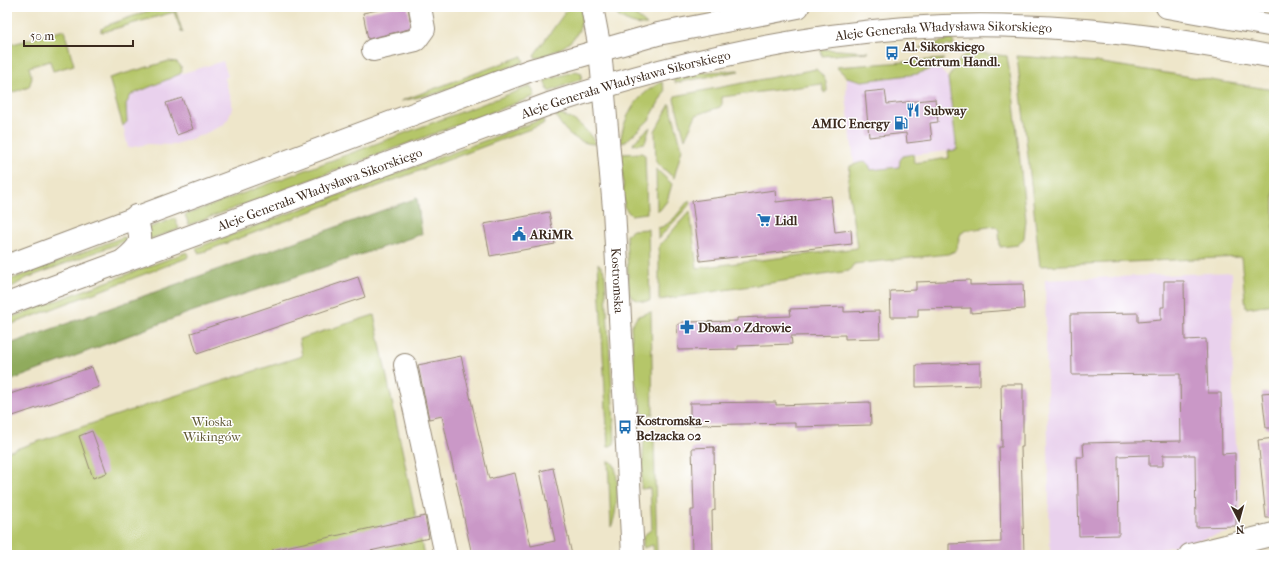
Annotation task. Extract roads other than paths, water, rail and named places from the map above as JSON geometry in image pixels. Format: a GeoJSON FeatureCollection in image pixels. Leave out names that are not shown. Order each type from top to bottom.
{"type":"FeatureCollection","features":[{"type":"Feature","properties":{"kind":"main road"},"geometry":{"type":"LineString","coordinates":[[373,50],[416,40],[424,29],[420,7]]}},
{"type":"Feature","properties":{"kind":"main road","name":"Kostromska"},"geometry":{"type":"LineString","coordinates":[[592,7],[600,49],[614,209],[633,555]]}},
{"type":"Feature","properties":{"kind":"main road"},"geometry":{"type":"LineString","coordinates":[[7,266],[136,216],[531,70],[600,49],[671,31],[798,7]]}},
{"type":"Feature","properties":{"kind":"main road"},"geometry":{"type":"LineString","coordinates":[[1167,7],[1274,26]]}},
{"type":"Feature","properties":{"kind":"main road","name":"Aleje Generała Władysława Sikorskiego"},"geometry":{"type":"LineString","coordinates":[[7,304],[524,113],[603,86],[797,41],[839,34],[908,28],[1008,26],[1120,32],[1178,40],[1274,57]]}},
{"type":"Feature","properties":{"kind":"main road"},"geometry":{"type":"LineString","coordinates":[[124,260],[138,248],[141,242],[136,216]]}},
{"type":"Feature","properties":{"kind":"main road"},"geometry":{"type":"LineString","coordinates":[[406,364],[446,555]]}},
{"type":"Feature","properties":{"kind":"main road"},"geometry":{"type":"LineString","coordinates":[[1190,555],[1274,534]]}},
{"type":"Feature","properties":{"kind":"place","name":"Al. Sikorskiego - Centrum Handl."},"geometry":{"type":"Point","coordinates":[892,53]}},
{"type":"Feature","properties":{"kind":"place","name":"Subway"},"geometry":{"type":"Point","coordinates":[913,110]}},
{"type":"Feature","properties":{"kind":"place","name":"AMIC Energy"},"geometry":{"type":"Point","coordinates":[901,123]}},
{"type":"Feature","properties":{"kind":"place","name":"Lidl"},"geometry":{"type":"Point","coordinates":[764,220]}},
{"type":"Feature","properties":{"kind":"place","name":"ARiMR"},"geometry":{"type":"Point","coordinates":[519,234]}},
{"type":"Feature","properties":{"kind":"place","name":"Dbam o Zdrowie"},"geometry":{"type":"Point","coordinates":[687,327]}},
{"type":"Feature","properties":{"kind":"place","name":"Kostromska - Belzacka 02"},"geometry":{"type":"Point","coordinates":[625,427]}},
{"type":"Feature","properties":{"kind":"park label","name":"Wioska Wikingów"},"geometry":{"type":"Point","coordinates":[212,428]}}]}
